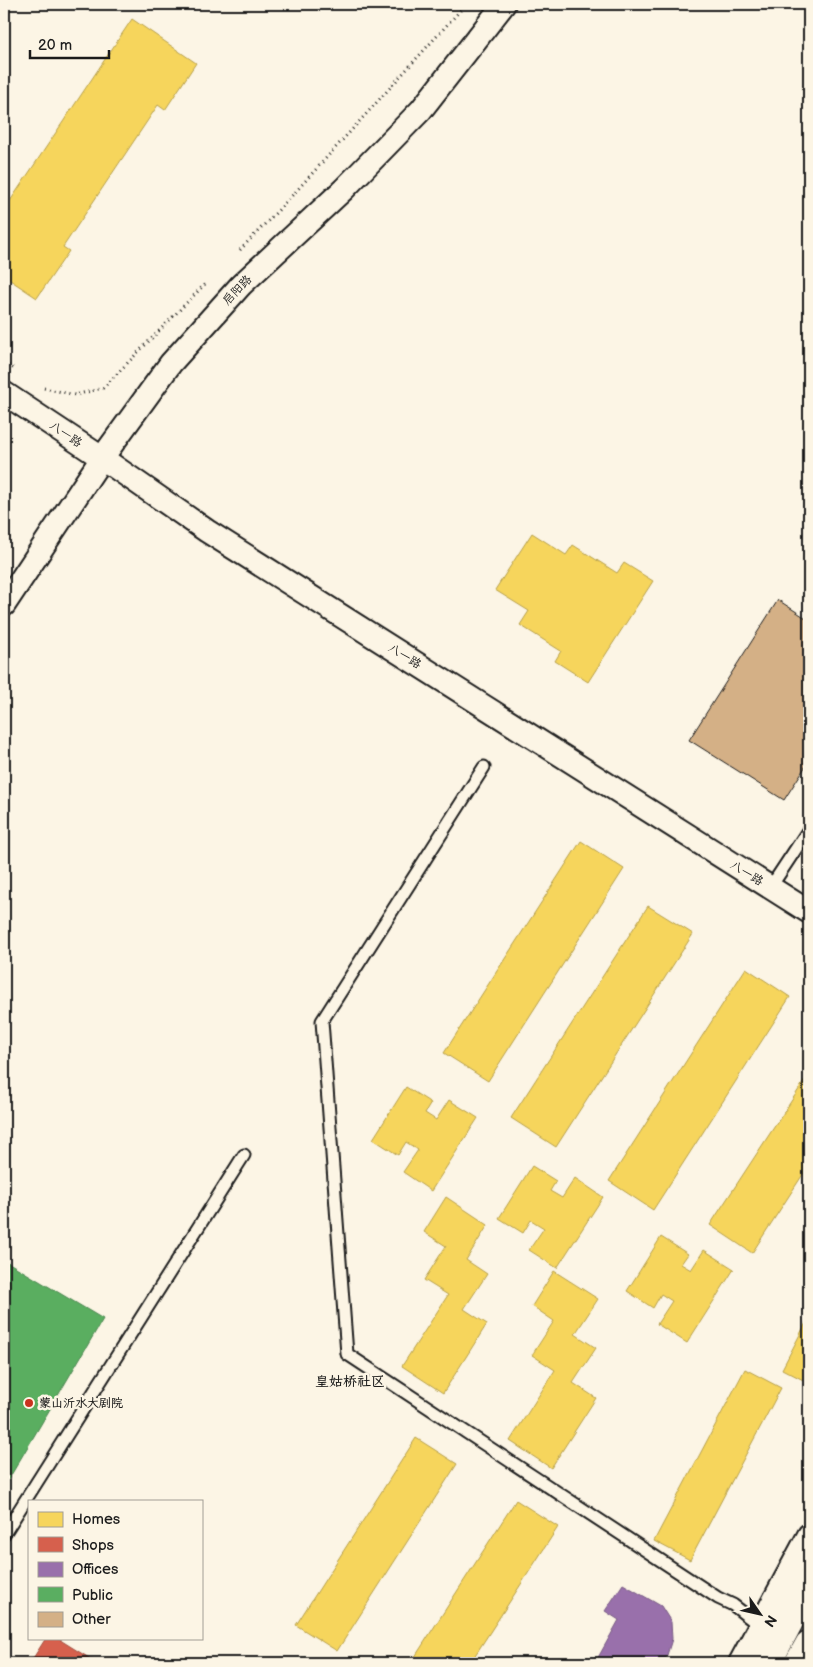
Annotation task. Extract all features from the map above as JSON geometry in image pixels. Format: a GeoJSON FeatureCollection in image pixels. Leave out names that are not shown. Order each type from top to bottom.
{"type":"FeatureCollection","features":[{"type":"Feature","properties":{"kind":"main road"},"geometry":{"type":"LineString","coordinates":[[767,1663],[809,1584]]}},
{"type":"Feature","properties":{"kind":"main road"},"geometry":{"type":"LineString","coordinates":[[799,1663],[809,1644]]}},
{"type":"Feature","properties":{"kind":"street","name":"启阳路"},"geometry":{"type":"LineString","coordinates":[[4,605],[102,458],[172,363],[241,285],[344,189],[421,110],[504,4]]}},
{"type":"Feature","properties":{"kind":"street","name":"八一路"},"geometry":{"type":"LineString","coordinates":[[4,394],[102,458],[207,531],[809,912]]}},
{"type":"Feature","properties":{"kind":"street"},"geometry":{"type":"LineString","coordinates":[[740,1663],[809,1535]]}},
{"type":"Feature","properties":{"kind":"lane"},"geometry":{"type":"LineString","coordinates":[[484,767],[322,1021],[347,1354],[718,1598],[733,1605],[760,1626]]}},
{"type":"Feature","properties":{"kind":"lane"},"geometry":{"type":"LineString","coordinates":[[770,888],[809,829]]}},
{"type":"Feature","properties":{"kind":"lane"},"geometry":{"type":"LineString","coordinates":[[4,1534],[244,1155]]}},
{"type":"Feature","properties":{"kind":"path"},"geometry":{"type":"LineString","coordinates":[[233,256],[289,199],[466,4]]}},
{"type":"Feature","properties":{"kind":"path"},"geometry":{"type":"LineString","coordinates":[[36,383],[44,388],[75,395],[103,388],[212,277]]}},
{"type":"Feature","properties":{"kind":"path"},"geometry":{"type":"LineString","coordinates":[[4,362],[20,373]]}},
{"type":"Feature","properties":{"kind":"building: Homes"},"geometry":{"type":"Polygon","coordinates":[[[132,19],[196,63],[165,110],[158,105],[63,247],[69,251],[37,298],[4,276],[4,210],[132,19]]]}},
{"type":"Feature","properties":{"kind":"building: Homes"},"geometry":{"type":"Polygon","coordinates":[[[532,533],[566,555],[573,545],[617,573],[624,563],[653,581],[588,682],[555,661],[561,651],[520,625],[529,611],[495,590],[532,533]]]}},
{"type":"Feature","properties":{"kind":"building: Homes"},"geometry":{"type":"Polygon","coordinates":[[[581,841],[624,869],[488,1081],[444,1053],[581,841]]]}},
{"type":"Feature","properties":{"kind":"building: Homes"},"geometry":{"type":"Polygon","coordinates":[[[648,906],[693,934],[556,1147],[511,1118],[648,906]]]}},
{"type":"Feature","properties":{"kind":"building: Homes"},"geometry":{"type":"Polygon","coordinates":[[[746,968],[790,997],[653,1210],[609,1181],[746,968]]]}},
{"type":"Feature","properties":{"kind":"building: Homes"},"geometry":{"type":"Polygon","coordinates":[[[809,1074],[809,1165],[752,1253],[710,1225],[809,1074]]]}},
{"type":"Feature","properties":{"kind":"building: Homes"},"geometry":{"type":"Polygon","coordinates":[[[406,1087],[431,1103],[425,1113],[436,1120],[449,1100],[478,1118],[431,1191],[403,1172],[418,1150],[406,1142],[398,1155],[373,1139],[406,1087]]]}},
{"type":"Feature","properties":{"kind":"building: Homes"},"geometry":{"type":"Polygon","coordinates":[[[532,1166],[556,1181],[550,1191],[562,1198],[575,1178],[603,1197],[557,1268],[529,1250],[544,1228],[531,1220],[523,1233],[499,1218],[532,1166]]]}},
{"type":"Feature","properties":{"kind":"building: Homes"},"geometry":{"type":"Polygon","coordinates":[[[446,1197],[488,1225],[466,1260],[487,1274],[464,1309],[487,1324],[443,1393],[402,1366],[448,1295],[424,1280],[446,1246],[424,1232],[446,1197]]]}},
{"type":"Feature","properties":{"kind":"building: Homes"},"geometry":{"type":"Polygon","coordinates":[[[661,1237],[688,1254],[681,1264],[691,1270],[704,1250],[734,1269],[687,1343],[657,1324],[672,1301],[661,1294],[653,1308],[627,1291],[661,1237]]]}},
{"type":"Feature","properties":{"kind":"building: Homes"},"geometry":{"type":"Polygon","coordinates":[[[554,1271],[598,1299],[575,1334],[596,1348],[573,1383],[596,1398],[551,1468],[510,1441],[555,1370],[532,1355],[554,1321],[532,1306],[554,1271]]]}},
{"type":"Feature","properties":{"kind":"building: Homes"},"geometry":{"type":"Polygon","coordinates":[[[809,1317],[809,1383],[782,1369],[809,1317]]]}},
{"type":"Feature","properties":{"kind":"building: Homes"},"geometry":{"type":"Polygon","coordinates":[[[745,1369],[781,1388],[690,1560],[654,1541],[745,1369]]]}},
{"type":"Feature","properties":{"kind":"building: Homes"},"geometry":{"type":"Polygon","coordinates":[[[416,1438],[457,1464],[337,1651],[296,1625],[416,1438]]]}},
{"type":"Feature","properties":{"kind":"building: Homes"},"geometry":{"type":"Polygon","coordinates":[[[516,1500],[558,1527],[470,1663],[411,1663],[516,1500]]]}},
{"type":"Feature","properties":{"kind":"building: Shops"},"geometry":{"type":"Polygon","coordinates":[[[45,1640],[60,1640],[97,1663],[30,1663],[45,1640]]]}},
{"type":"Feature","properties":{"kind":"building: Offices"},"geometry":{"type":"Polygon","coordinates":[[[623,1584],[661,1606],[671,1622],[672,1639],[663,1663],[595,1663],[619,1620],[605,1611],[623,1584]]]}},
{"type":"Feature","properties":{"kind":"building: Public","name":"蒙山沂水大剧院"},"geometry":{"type":"Polygon","coordinates":[[[4,1260],[103,1319],[4,1487],[4,1260]]]}},
{"type":"Feature","properties":{"kind":"building: Other"},"geometry":{"type":"Polygon","coordinates":[[[778,600],[809,620],[809,761],[784,800],[689,740],[778,600]]]}},
{"type":"Feature","properties":{"kind":"place","name":"蒙山沂水大剧院"},"geometry":{"type":"Point","coordinates":[29,1403]}},
{"type":"Feature","properties":{"kind":"district","name":"皇姑桥社区"},"geometry":{"type":"Point","coordinates":[350,1381]}}]}
